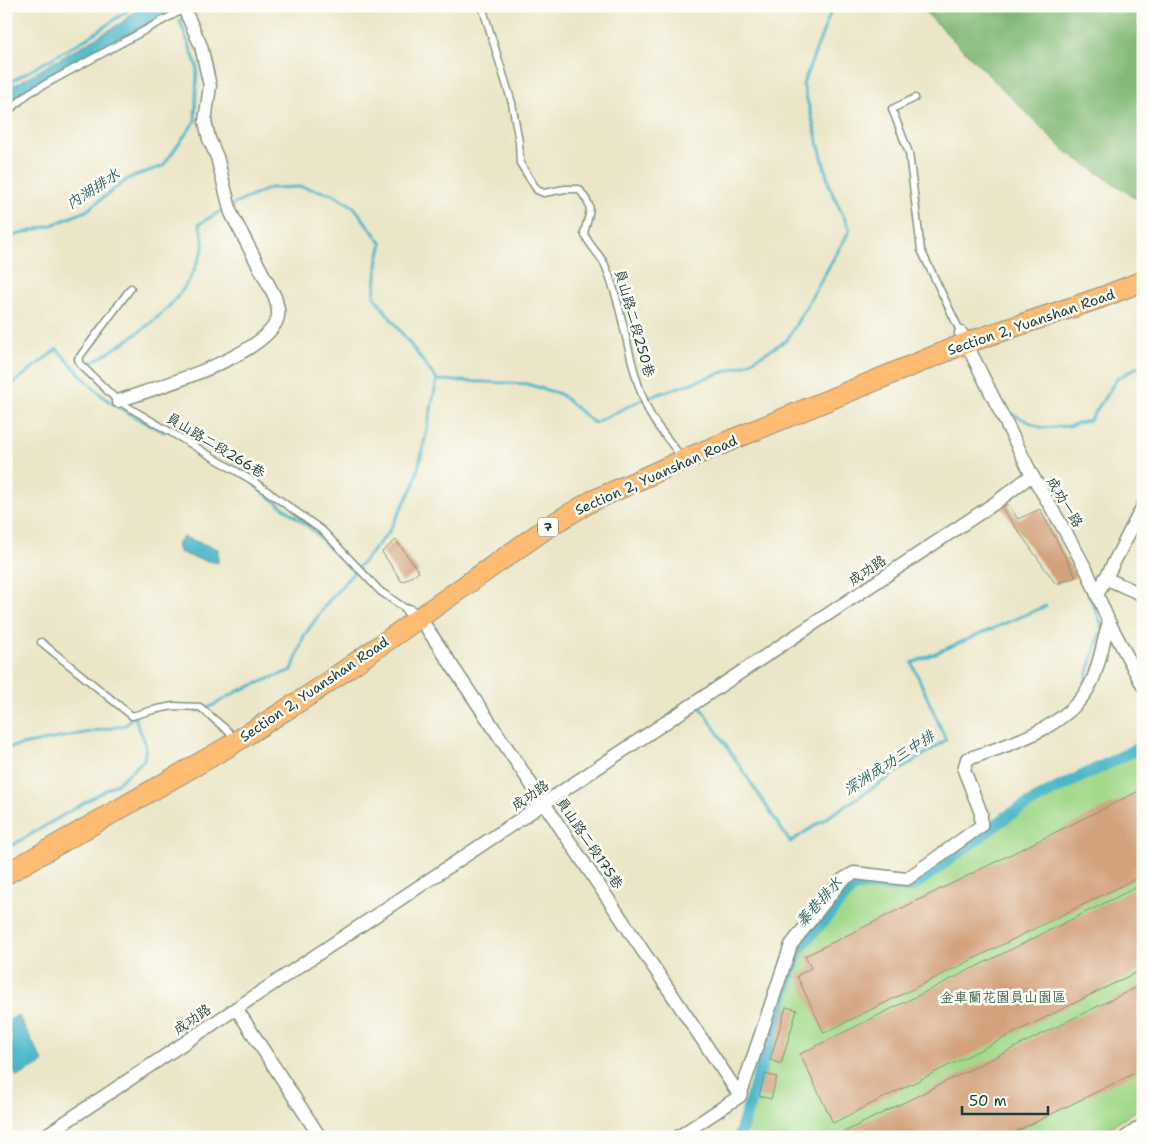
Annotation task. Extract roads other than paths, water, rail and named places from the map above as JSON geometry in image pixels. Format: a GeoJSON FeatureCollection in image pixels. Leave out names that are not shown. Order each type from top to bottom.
{"type":"FeatureCollection","features":[{"type":"Feature","properties":{"kind":"main road","name":"Section 2, Yuanshan Road"},"geometry":{"type":"LineString","coordinates":[[6,861],[314,692],[415,615],[551,525],[592,501],[680,456],[963,338],[1143,269]]}},
{"type":"Feature","properties":{"kind":"main road","name":"Section 2, Yuanshan Road"},"geometry":{"type":"LineString","coordinates":[[963,338],[1100,298],[1143,281]]}},
{"type":"Feature","properties":{"kind":"main road","name":"Section 2, Yuanshan Road"},"geometry":{"type":"LineString","coordinates":[[6,874],[232,737]]}},
{"type":"Feature","properties":{"kind":"street"},"geometry":{"type":"LineString","coordinates":[[118,401],[206,370],[241,353],[269,333],[278,319],[275,298],[233,218],[217,157],[209,139],[205,121],[210,86],[201,46],[185,11]]}},
{"type":"Feature","properties":{"kind":"street","name":"成功一路"},"geometry":{"type":"LineString","coordinates":[[963,338],[1032,476],[1070,539],[1109,622],[1143,686]]}},
{"type":"Feature","properties":{"kind":"street","name":"成功路"},"geometry":{"type":"LineString","coordinates":[[43,1137],[995,503],[1032,476]]}},
{"type":"Feature","properties":{"kind":"street"},"geometry":{"type":"LineString","coordinates":[[1097,595],[1143,506]]}},
{"type":"Feature","properties":{"kind":"street"},"geometry":{"type":"LineString","coordinates":[[1105,578],[1143,595]]}},
{"type":"Feature","properties":{"kind":"street","name":"員山路二段175巷"},"geometry":{"type":"LineString","coordinates":[[415,615],[545,803],[740,1096]]}},
{"type":"Feature","properties":{"kind":"street"},"geometry":{"type":"LineString","coordinates":[[678,1137],[740,1096],[791,945],[842,880],[854,873],[907,879],[981,826],[981,813],[964,770],[967,759],[1004,747],[1042,730],[1074,707],[1091,682],[1109,622]]}},
{"type":"Feature","properties":{"kind":"street"},"geometry":{"type":"LineString","coordinates":[[236,1008],[320,1137]]}},
{"type":"Feature","properties":{"kind":"street"},"geometry":{"type":"LineString","coordinates":[[1126,1137],[1143,1125]]}},
{"type":"Feature","properties":{"kind":"lane","name":"員山路二段250巷"},"geometry":{"type":"LineString","coordinates":[[482,6],[512,103],[519,142],[520,163],[537,190],[544,193],[565,189],[579,189],[589,202],[591,211],[584,234],[588,243],[604,263],[617,298],[624,334],[650,414],[680,456]]}},
{"type":"Feature","properties":{"kind":"lane"},"geometry":{"type":"LineString","coordinates":[[6,112],[29,93],[185,11]]}},
{"type":"Feature","properties":{"kind":"lane"},"geometry":{"type":"LineString","coordinates":[[915,98],[892,109],[909,153],[921,250],[963,338]]}},
{"type":"Feature","properties":{"kind":"lane","name":"員山路二段266巷"},"geometry":{"type":"LineString","coordinates":[[131,288],[78,359],[80,364],[118,401],[253,481],[323,531],[380,591],[415,615]]}},
{"type":"Feature","properties":{"kind":"lane"},"geometry":{"type":"LineString","coordinates":[[41,642],[132,716],[173,706],[200,707],[232,737]]}},
{"type":"Feature","properties":{"kind":"water"},"geometry":{"type":"Polygon","coordinates":[[[142,6],[167,6],[167,14],[30,90],[6,110],[6,92],[13,86],[121,23],[142,6]]]}},
{"type":"Feature","properties":{"kind":"water"},"geometry":{"type":"Polygon","coordinates":[[[183,537],[218,549],[218,563],[179,552],[177,544],[183,537]]]}},
{"type":"Feature","properties":{"kind":"water"},"geometry":{"type":"Polygon","coordinates":[[[18,1015],[44,1063],[17,1077],[6,1056],[6,1022],[18,1015]]]}},
{"type":"Feature","properties":{"kind":"waterway"},"geometry":{"type":"LineString","coordinates":[[13,86],[12,81],[91,36],[134,6]]}},
{"type":"Feature","properties":{"kind":"waterway","name":"內湖排水"},"geometry":{"type":"LineString","coordinates":[[189,12],[196,6]]}},
{"type":"Feature","properties":{"kind":"waterway"},"geometry":{"type":"LineString","coordinates":[[192,709],[198,711],[212,706],[238,691],[292,670],[304,636],[327,603],[388,533],[414,485],[437,380],[527,384],[560,394],[594,423],[641,400],[745,365],[787,340],[850,230],[830,188],[803,84],[833,6]]}},
{"type":"Feature","properties":{"kind":"waterway","name":"內湖排水"},"geometry":{"type":"LineString","coordinates":[[6,238],[52,225],[86,211],[129,178],[163,166],[195,121],[197,66],[180,21],[185,16]]}},
{"type":"Feature","properties":{"kind":"waterway"},"geometry":{"type":"LineString","coordinates":[[232,205],[270,188],[302,187],[333,194],[354,207],[382,244],[378,258],[374,296],[437,380]]}},
{"type":"Feature","properties":{"kind":"waterway"},"geometry":{"type":"LineString","coordinates":[[88,365],[137,334],[180,294],[202,252],[203,241],[199,224],[226,208]]}},
{"type":"Feature","properties":{"kind":"waterway"},"geometry":{"type":"LineString","coordinates":[[6,389],[57,349],[106,399],[127,413],[164,432]]}},
{"type":"Feature","properties":{"kind":"waterway"},"geometry":{"type":"LineString","coordinates":[[1012,414],[1042,428],[1068,426],[1090,420],[1117,379],[1137,367],[1143,369]]}},
{"type":"Feature","properties":{"kind":"waterway"},"geometry":{"type":"LineString","coordinates":[[255,486],[309,527],[353,571]]}},
{"type":"Feature","properties":{"kind":"waterway"},"geometry":{"type":"LineString","coordinates":[[1087,590],[1102,625],[1101,627]]}},
{"type":"Feature","properties":{"kind":"waterway","name":"深洲成功三中排"},"geometry":{"type":"LineString","coordinates":[[700,706],[790,842],[946,740],[912,663],[1046,606]]}},
{"type":"Feature","properties":{"kind":"waterway"},"geometry":{"type":"LineString","coordinates":[[1085,682],[1100,633]]}},
{"type":"Feature","properties":{"kind":"waterway"},"geometry":{"type":"LineString","coordinates":[[6,849],[119,782],[144,760],[146,745],[134,716]]}},
{"type":"Feature","properties":{"kind":"waterway"},"geometry":{"type":"LineString","coordinates":[[6,748],[126,725],[132,717]]}},
{"type":"Feature","properties":{"kind":"waterway","name":"蓁巷排水"},"geometry":{"type":"LineString","coordinates":[[739,1137],[798,950],[850,890],[857,885],[912,887],[1012,813],[1143,746]]}},
{"type":"Feature","properties":{"kind":"park label","name":"金車蘭花園員山園區"},"geometry":{"type":"Point","coordinates":[1003,997]}}]}
